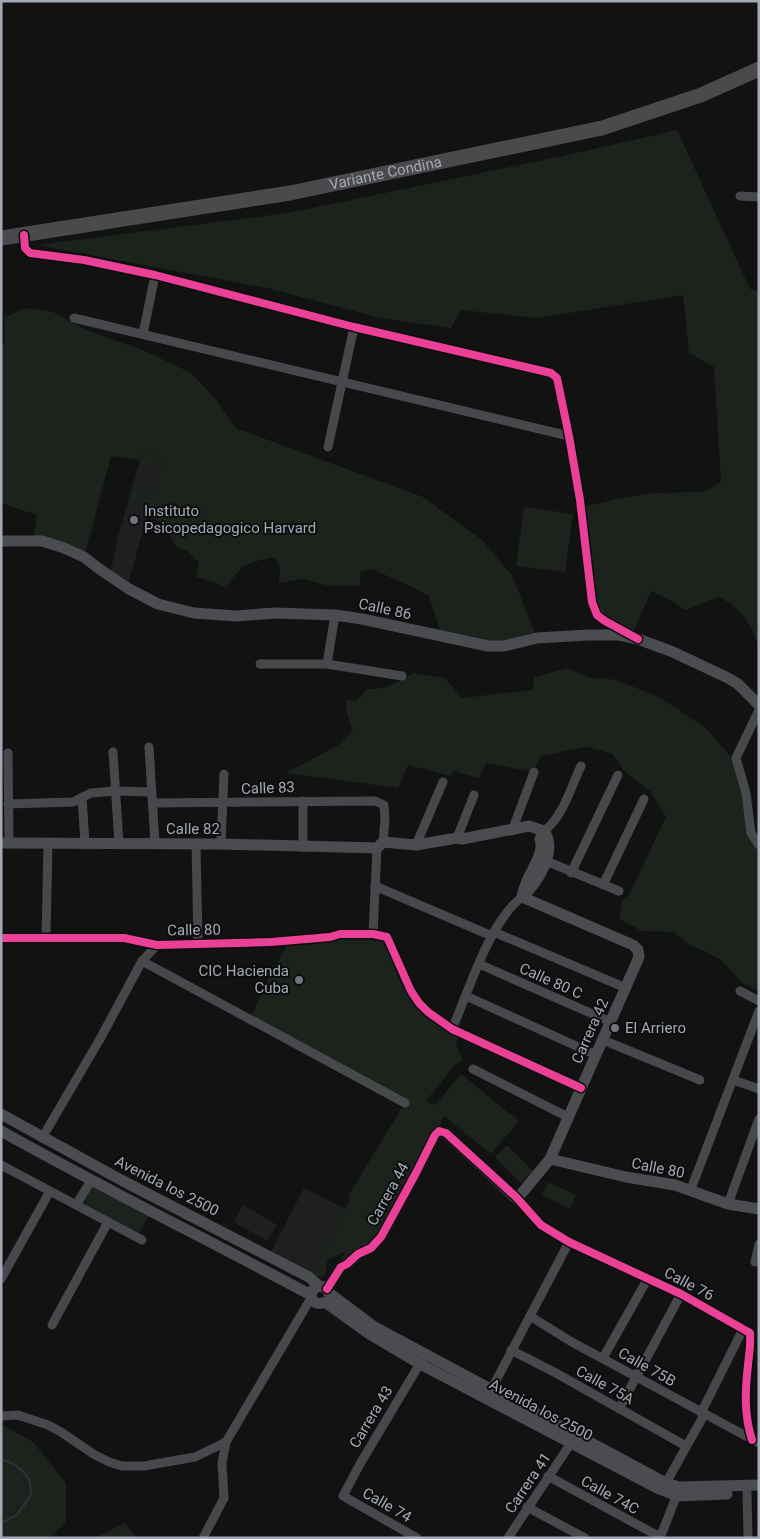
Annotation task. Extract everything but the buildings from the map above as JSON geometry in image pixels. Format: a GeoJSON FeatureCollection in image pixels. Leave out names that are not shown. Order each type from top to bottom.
{"type":"FeatureCollection","features":[{"type":"Feature","properties":{"kind":"highway","name":"Variante Condina"},"geometry":{"type":"LineString","coordinates":[[1,238],[258,199],[602,128],[701,95],[755,72]]}},
{"type":"Feature","properties":{"kind":"main road","name":"Calle 86"},"geometry":{"type":"LineString","coordinates":[[1,541],[42,542],[64,548],[84,556],[98,568],[158,604],[194,613],[236,616],[275,613],[335,615],[488,646],[504,646],[537,638],[588,635],[619,635],[638,639],[673,652],[728,678],[738,684],[759,705]]}},
{"type":"Feature","properties":{"kind":"main road","name":"Calle 82"},"geometry":{"type":"LineString","coordinates":[[5,843],[220,844],[303,847],[416,845],[457,838],[462,839],[529,826],[544,831]]}},
{"type":"Feature","properties":{"kind":"main road"},"geometry":{"type":"LineString","coordinates":[[514,830],[534,832],[542,844],[539,857],[523,886],[522,897]]}},
{"type":"Feature","properties":{"kind":"main road"},"geometry":{"type":"LineString","coordinates":[[522,897],[530,890],[550,850],[549,841],[544,831]]}},
{"type":"Feature","properties":{"kind":"main road","name":"Carrera 42"},"geometry":{"type":"LineString","coordinates":[[517,1198],[550,1159],[639,958],[638,950],[633,945],[522,897]]}},
{"type":"Feature","properties":{"kind":"main road","name":"Avenida los 2500"},"geometry":{"type":"LineString","coordinates":[[1,1114],[42,1138],[309,1277],[325,1290],[368,1334],[423,1359],[666,1483],[678,1492],[759,1485]]}},
{"type":"Feature","properties":{"kind":"main road","name":"Avenida los 2500"},"geometry":{"type":"LineString","coordinates":[[1,1131],[91,1181],[156,1212],[311,1296]]}},
{"type":"Feature","properties":{"kind":"main road","name":"Calle 76"},"geometry":{"type":"LineString","coordinates":[[439,1131],[446,1133],[517,1198]]}},
{"type":"Feature","properties":{"kind":"main road","name":"Carrera 44"},"geometry":{"type":"LineString","coordinates":[[325,1290],[341,1266],[347,1264],[358,1254],[371,1248],[381,1237],[435,1135],[439,1131]]}},
{"type":"Feature","properties":{"kind":"main road","name":"Calle 80"},"geometry":{"type":"LineString","coordinates":[[550,1159],[626,1177],[675,1185],[728,1204],[759,1209]]}},
{"type":"Feature","properties":{"kind":"main road"},"geometry":{"type":"LineString","coordinates":[[311,1296],[313,1289],[325,1290]]}},
{"type":"Feature","properties":{"kind":"main road","name":"Avenida los 2500"},"geometry":{"type":"LineString","coordinates":[[489,1394],[571,1443],[657,1488],[678,1492],[753,1493]]}},
{"type":"Feature","properties":{"kind":"street"},"geometry":{"type":"LineString","coordinates":[[740,196],[759,197]]}},
{"type":"Feature","properties":{"kind":"street"},"geometry":{"type":"LineString","coordinates":[[24,235],[25,248],[30,253],[84,260],[155,275],[354,327],[551,373],[557,378],[569,436],[580,500],[592,602],[597,615],[638,639]]}},
{"type":"Feature","properties":{"kind":"street"},"geometry":{"type":"LineString","coordinates":[[143,334],[155,275]]}},
{"type":"Feature","properties":{"kind":"street"},"geometry":{"type":"LineString","coordinates":[[74,318],[569,436]]}},
{"type":"Feature","properties":{"kind":"street"},"geometry":{"type":"LineString","coordinates":[[328,446],[354,327]]}},
{"type":"Feature","properties":{"kind":"street"},"geometry":{"type":"LineString","coordinates":[[326,664],[335,615]]}},
{"type":"Feature","properties":{"kind":"street"},"geometry":{"type":"LineString","coordinates":[[260,664],[326,664],[402,676]]}},
{"type":"Feature","properties":{"kind":"street"},"geometry":{"type":"LineString","coordinates":[[759,710],[736,758],[746,793],[751,833],[759,845]]}},
{"type":"Feature","properties":{"kind":"street"},"geometry":{"type":"LineString","coordinates":[[149,747],[155,844]]}},
{"type":"Feature","properties":{"kind":"street"},"geometry":{"type":"LineString","coordinates":[[113,752],[119,844]]}},
{"type":"Feature","properties":{"kind":"street"},"geometry":{"type":"LineString","coordinates":[[5,843],[8,804],[5,794],[8,753]]}},
{"type":"Feature","properties":{"kind":"street"},"geometry":{"type":"LineString","coordinates":[[544,831],[551,826],[561,809],[581,766]]}},
{"type":"Feature","properties":{"kind":"street"},"geometry":{"type":"LineString","coordinates":[[514,830],[534,772]]}},
{"type":"Feature","properties":{"kind":"street"},"geometry":{"type":"LineString","coordinates":[[220,844],[224,774]]}},
{"type":"Feature","properties":{"kind":"street"},"geometry":{"type":"LineString","coordinates":[[571,872],[618,775]]}},
{"type":"Feature","properties":{"kind":"street"},"geometry":{"type":"LineString","coordinates":[[416,845],[443,782]]}},
{"type":"Feature","properties":{"kind":"street"},"geometry":{"type":"LineString","coordinates":[[8,804],[73,802],[91,793],[115,791],[152,792]]}},
{"type":"Feature","properties":{"kind":"street"},"geometry":{"type":"LineString","coordinates":[[457,838],[474,795]]}},
{"type":"Feature","properties":{"kind":"street"},"geometry":{"type":"LineString","coordinates":[[82,797],[85,844]]}},
{"type":"Feature","properties":{"kind":"street"},"geometry":{"type":"LineString","coordinates":[[603,884],[644,799]]}},
{"type":"Feature","properties":{"kind":"street"},"geometry":{"type":"LineString","coordinates":[[303,801],[303,847]]}},
{"type":"Feature","properties":{"kind":"street","name":"Calle 83"},"geometry":{"type":"LineString","coordinates":[[152,803],[376,801],[384,805],[385,819],[380,845]]}},
{"type":"Feature","properties":{"kind":"street"},"geometry":{"type":"LineString","coordinates":[[46,938],[48,844]]}},
{"type":"Feature","properties":{"kind":"street"},"geometry":{"type":"LineString","coordinates":[[196,844],[198,943]]}},
{"type":"Feature","properties":{"kind":"street"},"geometry":{"type":"LineString","coordinates":[[373,934],[375,886],[380,845]]}},
{"type":"Feature","properties":{"kind":"street"},"geometry":{"type":"LineString","coordinates":[[546,861],[619,891]]}},
{"type":"Feature","properties":{"kind":"street"},"geometry":{"type":"LineString","coordinates":[[375,886],[626,988]]}},
{"type":"Feature","properties":{"kind":"street"},"geometry":{"type":"LineString","coordinates":[[522,897],[513,904],[493,934],[452,1029],[581,1088]]}},
{"type":"Feature","properties":{"kind":"street","name":"Calle 80"},"geometry":{"type":"LineString","coordinates":[[1,938],[124,938],[157,945],[271,942],[330,938],[340,934],[373,934],[387,937],[404,977],[419,1003],[452,1029]]}},
{"type":"Feature","properties":{"kind":"street"},"geometry":{"type":"LineString","coordinates":[[42,1138],[100,1039],[142,960],[157,945]]}},
{"type":"Feature","properties":{"kind":"street"},"geometry":{"type":"LineString","coordinates":[[142,960],[405,1103]]}},
{"type":"Feature","properties":{"kind":"street","name":"Calle 80 C"},"geometry":{"type":"LineString","coordinates":[[479,964],[611,1022]]}},
{"type":"Feature","properties":{"kind":"street"},"geometry":{"type":"LineString","coordinates":[[740,991],[759,1001]]}},
{"type":"Feature","properties":{"kind":"street"},"geometry":{"type":"LineString","coordinates":[[466,996],[596,1055]]}},
{"type":"Feature","properties":{"kind":"street"},"geometry":{"type":"LineString","coordinates":[[691,1190],[759,1011]]}},
{"type":"Feature","properties":{"kind":"street"},"geometry":{"type":"LineString","coordinates":[[604,1040],[700,1080]]}},
{"type":"Feature","properties":{"kind":"street"},"geometry":{"type":"LineString","coordinates":[[473,1069],[568,1117]]}},
{"type":"Feature","properties":{"kind":"street"},"geometry":{"type":"LineString","coordinates":[[733,1080],[759,1089]]}},
{"type":"Feature","properties":{"kind":"street"},"geometry":{"type":"LineString","coordinates":[[728,1204],[759,1119]]}},
{"type":"Feature","properties":{"kind":"street"},"geometry":{"type":"LineString","coordinates":[[1,1165],[142,1240]]}},
{"type":"Feature","properties":{"kind":"street"},"geometry":{"type":"LineString","coordinates":[[76,1205],[91,1181]]}},
{"type":"Feature","properties":{"kind":"street"},"geometry":{"type":"LineString","coordinates":[[1,1279],[50,1191]]}},
{"type":"Feature","properties":{"kind":"street","name":"Calle 76"},"geometry":{"type":"LineString","coordinates":[[517,1198],[541,1225],[569,1242],[681,1294],[743,1329]]}},
{"type":"Feature","properties":{"kind":"street"},"geometry":{"type":"LineString","coordinates":[[52,1326],[108,1222]]}},
{"type":"Feature","properties":{"kind":"street"},"geometry":{"type":"LineString","coordinates":[[489,1394],[569,1242]]}},
{"type":"Feature","properties":{"kind":"street"},"geometry":{"type":"LineString","coordinates":[[755,1262],[759,1244]]}},
{"type":"Feature","properties":{"kind":"street"},"geometry":{"type":"LineString","coordinates":[[603,1358],[648,1278]]}},
{"type":"Feature","properties":{"kind":"street"},"geometry":{"type":"LineString","coordinates":[[619,1409],[681,1294]]}},
{"type":"Feature","properties":{"kind":"street"},"geometry":{"type":"LineString","coordinates":[[203,1538],[224,1498],[222,1463],[226,1442],[311,1296]]}},
{"type":"Feature","properties":{"kind":"street","name":"Calle 75B"},"geometry":{"type":"LineString","coordinates":[[530,1316],[755,1442]]}},
{"type":"Feature","properties":{"kind":"street"},"geometry":{"type":"LineString","coordinates":[[666,1483],[703,1414],[743,1329],[750,1333],[751,1344],[745,1406],[747,1426],[755,1442]]}},
{"type":"Feature","properties":{"kind":"street","name":"Calle 75A"},"geometry":{"type":"LineString","coordinates":[[511,1350],[686,1446]]}},
{"type":"Feature","properties":{"kind":"street","name":"Carrera 43"},"geometry":{"type":"LineString","coordinates":[[343,1496],[423,1359]]}},
{"type":"Feature","properties":{"kind":"street"},"geometry":{"type":"LineString","coordinates":[[1,1416],[18,1415],[48,1425],[95,1455],[122,1466],[144,1466],[195,1457],[226,1442]]}},
{"type":"Feature","properties":{"kind":"street","name":"Carrera 41"},"geometry":{"type":"LineString","coordinates":[[508,1538],[571,1443]]}},
{"type":"Feature","properties":{"kind":"street","name":"Calle 74C"},"geometry":{"type":"LineString","coordinates":[[548,1476],[660,1538]]}},
{"type":"Feature","properties":{"kind":"street"},"geometry":{"type":"LineString","coordinates":[[660,1538],[678,1492]]}},
{"type":"Feature","properties":{"kind":"street"},"geometry":{"type":"LineString","coordinates":[[748,1538],[753,1493]]}},
{"type":"Feature","properties":{"kind":"street","name":"Calle 74"},"geometry":{"type":"LineString","coordinates":[[343,1496],[417,1538]]}},
{"type":"Feature","properties":{"kind":"street"},"geometry":{"type":"LineString","coordinates":[[527,1507],[585,1538]]}},
{"type":"Feature","properties":{"kind":"shaded area"},"geometry":{"type":"Polygon","coordinates":[[[677,130],[750,289],[759,291],[759,649],[750,625],[745,618],[734,607],[719,597],[685,610],[674,602],[651,591],[632,636],[595,611],[581,507],[656,493],[703,492],[721,482],[714,367],[689,353],[683,295],[537,318],[461,310],[451,328],[380,318],[267,288],[37,245],[288,213],[563,156],[677,130]]]}},
{"type":"Feature","properties":{"kind":"shaded area"},"geometry":{"type":"Polygon","coordinates":[[[25,308],[53,312],[86,330],[143,350],[191,373],[214,397],[236,428],[423,497],[482,540],[512,575],[537,638],[512,644],[442,636],[429,596],[409,585],[371,569],[360,572],[360,586],[330,586],[302,579],[279,583],[280,568],[275,557],[246,565],[237,573],[226,588],[215,582],[196,577],[199,562],[186,550],[178,548],[160,522],[146,516],[163,458],[143,451],[140,460],[111,456],[84,557],[33,542],[37,515],[1,503],[1,345],[5,343],[4,318],[25,308]]]}},
{"type":"Feature","properties":{"kind":"shaded area","name":"Instituto Psicopedagogico Harvard"},"geometry":{"type":"Polygon","coordinates":[[[143,451],[163,458],[128,585],[111,571],[118,536],[143,451]]]}},
{"type":"Feature","properties":{"kind":"shaded area"},"geometry":{"type":"Polygon","coordinates":[[[144,453],[161,458],[157,469],[141,464],[144,453]]]}},
{"type":"Feature","properties":{"kind":"shaded area"},"geometry":{"type":"Polygon","coordinates":[[[131,490],[141,492],[137,506],[127,504],[131,490]]]}},
{"type":"Feature","properties":{"kind":"shaded area"},"geometry":{"type":"Polygon","coordinates":[[[524,507],[573,514],[565,572],[516,566],[524,507]]]}},
{"type":"Feature","properties":{"kind":"shaded area"},"geometry":{"type":"Polygon","coordinates":[[[568,668],[588,677],[616,680],[659,697],[706,728],[732,758],[746,793],[759,847],[759,991],[744,984],[720,959],[685,942],[675,932],[642,931],[619,919],[623,899],[629,895],[666,817],[650,791],[623,770],[613,754],[587,747],[540,756],[534,772],[486,763],[479,778],[454,771],[451,776],[408,765],[398,788],[286,773],[340,744],[353,731],[346,709],[346,700],[357,701],[367,689],[391,685],[413,673],[445,678],[462,698],[533,690],[534,677],[568,668]]]}},
{"type":"Feature","properties":{"kind":"shaded area"},"geometry":{"type":"Polygon","coordinates":[[[387,937],[412,1001],[419,1003],[459,1032],[456,1045],[463,1060],[455,1065],[426,1101],[435,1105],[461,1074],[519,1121],[491,1154],[444,1116],[412,1176],[373,1240],[347,1264],[341,1258],[346,1252],[341,1253],[327,1261],[326,1273],[322,1277],[311,1275],[349,1202],[348,1196],[401,1109],[406,1106],[408,1099],[405,1103],[250,1019],[289,941],[323,938],[387,937]]]}},
{"type":"Feature","properties":{"kind":"shaded area"},"geometry":{"type":"Polygon","coordinates":[[[507,1145],[533,1171],[521,1183],[495,1157],[507,1145]]]}},
{"type":"Feature","properties":{"kind":"shaded area"},"geometry":{"type":"Polygon","coordinates":[[[548,1182],[576,1195],[570,1209],[542,1195],[548,1182]]]}},
{"type":"Feature","properties":{"kind":"shaded area"},"geometry":{"type":"Polygon","coordinates":[[[93,1186],[149,1216],[139,1233],[83,1205],[93,1186]]]}},
{"type":"Feature","properties":{"kind":"shaded area"},"geometry":{"type":"Polygon","coordinates":[[[304,1188],[345,1209],[311,1275],[269,1256],[304,1188]]]}},
{"type":"Feature","properties":{"kind":"shaded area"},"geometry":{"type":"Polygon","coordinates":[[[243,1205],[277,1225],[267,1241],[234,1222],[243,1205]]]}},
{"type":"Feature","properties":{"kind":"shaded area"},"geometry":{"type":"Polygon","coordinates":[[[1,1424],[33,1442],[66,1483],[66,1522],[49,1538],[1,1538],[1,1424]]]}},
{"type":"Feature","properties":{"kind":"shaded area"},"geometry":{"type":"Polygon","coordinates":[[[125,1523],[137,1538],[94,1538],[125,1523]]]}},
{"type":"Feature","properties":{"kind":"waterway"},"geometry":{"type":"LineString","coordinates":[[1,1459],[10,1462],[25,1474],[30,1482],[31,1495],[17,1515],[1,1523]]}},
{"type":"Feature","properties":{"kind":"cycle path"},"geometry":{"type":"LineString","coordinates":[[24,235],[25,248],[30,253],[84,260],[155,275],[354,327],[551,373],[557,378],[569,436],[580,500],[592,602],[597,615],[638,639]]}},
{"type":"Feature","properties":{"kind":"cycle path"},"geometry":{"type":"LineString","coordinates":[[1,938],[124,938],[157,945],[271,942],[330,937],[340,934],[373,934],[387,937],[411,991],[428,1012],[452,1029],[581,1088]]}},
{"type":"Feature","properties":{"kind":"cycle path"},"geometry":{"type":"LineString","coordinates":[[327,1289],[341,1267],[358,1254],[371,1248],[381,1237],[435,1135],[439,1131],[446,1133],[516,1197],[541,1225],[569,1242],[681,1294],[750,1333],[746,1403],[752,1440]]}},
{"type":"Feature","properties":{"kind":"place","name":"Instituto Psicopedagogico Harvard"},"geometry":{"type":"Point","coordinates":[134,520]}},
{"type":"Feature","properties":{"kind":"place","name":"CIC Hacienda Cuba"},"geometry":{"type":"Point","coordinates":[299,980]}},
{"type":"Feature","properties":{"kind":"place","name":"El Arriero"},"geometry":{"type":"Point","coordinates":[615,1028]}}]}
